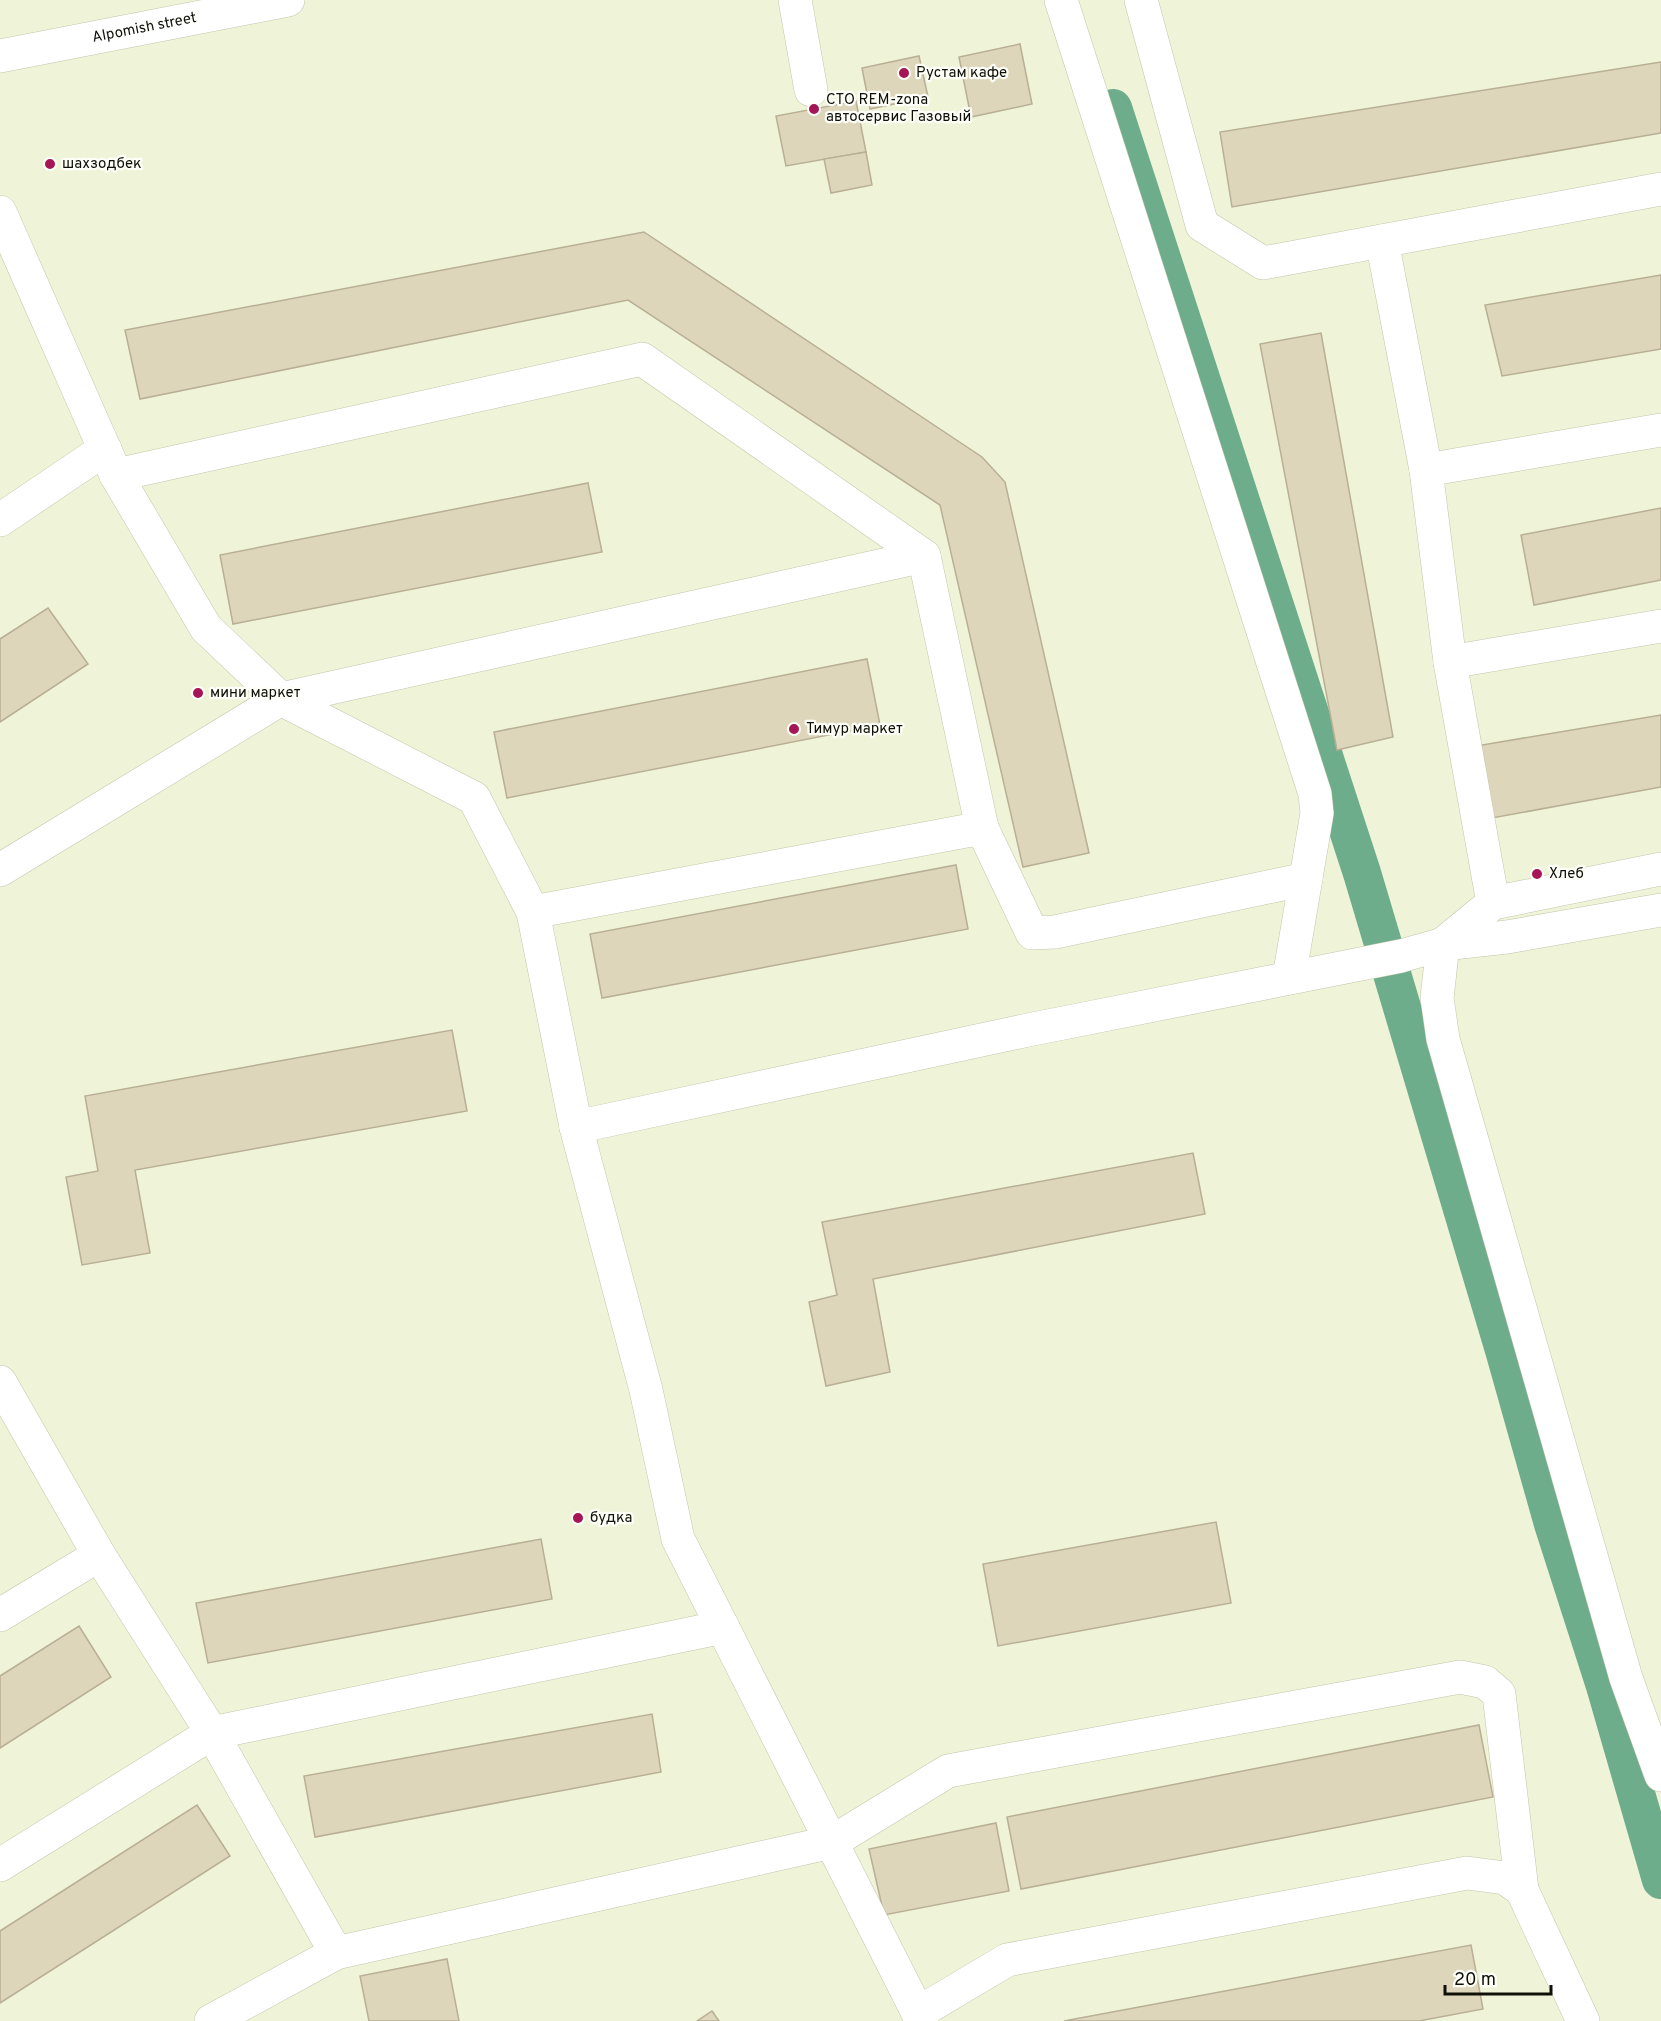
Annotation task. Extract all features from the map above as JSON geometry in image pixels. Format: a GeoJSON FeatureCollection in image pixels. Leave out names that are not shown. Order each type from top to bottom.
{"type":"FeatureCollection","features":[{"type":"Feature","properties":{"kind":"main road","name":"Alpomish street"},"geometry":{"type":"LineString","coordinates":[[0,56],[288,0]]}},
{"type":"Feature","properties":{"kind":"main road"},"geometry":{"type":"LineString","coordinates":[[795,0],[811,90]]}},
{"type":"Feature","properties":{"kind":"main road"},"geometry":{"type":"LineString","coordinates":[[1061,0],[1315,794],[1317,813],[1289,978]]}},
{"type":"Feature","properties":{"kind":"main road"},"geometry":{"type":"LineString","coordinates":[[1141,0],[1202,225],[1263,263],[1661,189]]}},
{"type":"Feature","properties":{"kind":"main road"},"geometry":{"type":"LineString","coordinates":[[0,212],[111,462],[206,628],[281,699],[474,798],[533,912],[576,1127],[646,1390],[678,1539],[920,2017],[1007,1960],[1467,1873],[1504,1878],[1522,1890]]}},
{"type":"Feature","properties":{"kind":"main road"},"geometry":{"type":"LineString","coordinates":[[1382,241],[1426,470],[1450,662],[1493,903]]}},
{"type":"Feature","properties":{"kind":"main road"},"geometry":{"type":"LineString","coordinates":[[0,520],[111,462],[642,359],[924,556],[982,828],[1032,933],[1055,932],[1306,879]]}},
{"type":"Feature","properties":{"kind":"main road"},"geometry":{"type":"LineString","coordinates":[[1426,470],[1661,430]]}},
{"type":"Feature","properties":{"kind":"main road"},"geometry":{"type":"LineString","coordinates":[[0,870],[281,699],[924,556]]}},
{"type":"Feature","properties":{"kind":"main road"},"geometry":{"type":"LineString","coordinates":[[1450,662],[1661,626]]}},
{"type":"Feature","properties":{"kind":"main road"},"geometry":{"type":"LineString","coordinates":[[533,912],[982,828]]}},
{"type":"Feature","properties":{"kind":"main road"},"geometry":{"type":"LineString","coordinates":[[1661,869],[1493,903],[1443,945],[1437,998],[1443,1039],[1626,1678],[1661,1775]]}},
{"type":"Feature","properties":{"kind":"main road"},"geometry":{"type":"LineString","coordinates":[[576,1127],[1016,1032],[1401,956],[1443,945],[1507,938],[1661,910]]}},
{"type":"Feature","properties":{"kind":"main road"},"geometry":{"type":"LineString","coordinates":[[0,1383],[99,1555],[212,1733],[336,1953]]}},
{"type":"Feature","properties":{"kind":"main road"},"geometry":{"type":"LineString","coordinates":[[0,1615],[99,1555]]}},
{"type":"Feature","properties":{"kind":"main road"},"geometry":{"type":"LineString","coordinates":[[0,1864],[212,1733],[723,1627]]}},
{"type":"Feature","properties":{"kind":"main road"},"geometry":{"type":"LineString","coordinates":[[211,2021],[336,1953],[832,1842],[948,1771],[1460,1677],[1485,1682],[1499,1695],[1522,1890],[1582,2021]]}},
{"type":"Feature","properties":{"kind":"building"},"geometry":{"type":"Polygon","coordinates":[[[1020,44],[1032,104],[971,117],[959,57],[1020,44]]]}},
{"type":"Feature","properties":{"kind":"building"},"geometry":{"type":"Polygon","coordinates":[[[919,56],[928,97],[870,109],[862,68],[919,56]]]}},
{"type":"Feature","properties":{"kind":"building"},"geometry":{"type":"Polygon","coordinates":[[[1661,62],[1661,133],[1232,207],[1220,132],[1661,62]]]}},
{"type":"Feature","properties":{"kind":"building"},"geometry":{"type":"Polygon","coordinates":[[[856,101],[866,152],[786,166],[776,116],[856,101]]]}},
{"type":"Feature","properties":{"kind":"building"},"geometry":{"type":"Polygon","coordinates":[[[866,152],[872,185],[831,193],[824,159],[866,152]]]}},
{"type":"Feature","properties":{"kind":"building"},"geometry":{"type":"Polygon","coordinates":[[[644,232],[982,457],[1005,482],[1089,853],[1023,867],[940,505],[628,300],[140,399],[125,330],[644,232]]]}},
{"type":"Feature","properties":{"kind":"building"},"geometry":{"type":"Polygon","coordinates":[[[1661,275],[1661,349],[1502,376],[1485,305],[1661,275]]]}},
{"type":"Feature","properties":{"kind":"building"},"geometry":{"type":"Polygon","coordinates":[[[1321,333],[1393,737],[1337,750],[1260,344],[1321,333]]]}},
{"type":"Feature","properties":{"kind":"building"},"geometry":{"type":"Polygon","coordinates":[[[588,483],[602,552],[233,624],[220,555],[588,483]]]}},
{"type":"Feature","properties":{"kind":"building"},"geometry":{"type":"Polygon","coordinates":[[[1661,508],[1661,580],[1534,605],[1521,535],[1661,508]]]}},
{"type":"Feature","properties":{"kind":"building"},"geometry":{"type":"Polygon","coordinates":[[[48,608],[88,664],[0,722],[0,639],[48,608]]]}},
{"type":"Feature","properties":{"kind":"building"},"geometry":{"type":"Polygon","coordinates":[[[867,659],[880,725],[507,798],[494,732],[867,659]]]}},
{"type":"Feature","properties":{"kind":"building"},"geometry":{"type":"Polygon","coordinates":[[[1661,715],[1661,787],[1492,818],[1476,746],[1661,715]]]}},
{"type":"Feature","properties":{"kind":"building"},"geometry":{"type":"Polygon","coordinates":[[[956,865],[968,929],[602,998],[590,934],[956,865]]]}},
{"type":"Feature","properties":{"kind":"building"},"geometry":{"type":"Polygon","coordinates":[[[452,1030],[467,1111],[135,1170],[150,1253],[82,1265],[66,1177],[98,1171],[85,1096],[452,1030]]]}},
{"type":"Feature","properties":{"kind":"building"},"geometry":{"type":"Polygon","coordinates":[[[1193,1153],[1205,1214],[873,1279],[890,1372],[826,1386],[809,1302],[837,1295],[822,1222],[1193,1153]]]}},
{"type":"Feature","properties":{"kind":"building"},"geometry":{"type":"Polygon","coordinates":[[[1216,1522],[1231,1603],[998,1646],[983,1564],[1216,1522]]]}},
{"type":"Feature","properties":{"kind":"building"},"geometry":{"type":"Polygon","coordinates":[[[541,1539],[552,1599],[208,1663],[196,1603],[541,1539]]]}},
{"type":"Feature","properties":{"kind":"building"},"geometry":{"type":"Polygon","coordinates":[[[79,1626],[111,1677],[0,1748],[0,1676],[79,1626]]]}},
{"type":"Feature","properties":{"kind":"building"},"geometry":{"type":"Polygon","coordinates":[[[652,1714],[661,1772],[315,1837],[304,1776],[652,1714]]]}},
{"type":"Feature","properties":{"kind":"building"},"geometry":{"type":"Polygon","coordinates":[[[1479,1725],[1493,1797],[1021,1889],[1007,1817],[1479,1725]]]}},
{"type":"Feature","properties":{"kind":"building"},"geometry":{"type":"Polygon","coordinates":[[[197,1805],[230,1856],[0,2003],[0,1931],[197,1805]]]}},
{"type":"Feature","properties":{"kind":"building"},"geometry":{"type":"Polygon","coordinates":[[[996,1823],[1009,1891],[884,1915],[869,1849],[996,1823]]]}},
{"type":"Feature","properties":{"kind":"building"},"geometry":{"type":"Polygon","coordinates":[[[1471,1945],[1483,2009],[1419,2021],[1064,2021],[1471,1945]]]}},
{"type":"Feature","properties":{"kind":"building"},"geometry":{"type":"Polygon","coordinates":[[[447,1959],[459,2021],[369,2021],[360,1976],[447,1959]]]}},
{"type":"Feature","properties":{"kind":"building"},"geometry":{"type":"Polygon","coordinates":[[[712,2011],[719,2021],[697,2021],[712,2011]]]}},
{"type":"Feature","properties":{"kind":"waterway"},"geometry":{"type":"LineString","coordinates":[[1113,108],[1362,873],[1504,1350],[1553,1524],[1605,1686],[1661,1880]]}},
{"type":"Feature","properties":{"kind":"place","name":"Рустам кафе"},"geometry":{"type":"Point","coordinates":[904,73]}},
{"type":"Feature","properties":{"kind":"place","name":"СТО REM-zona автосервис Газовый"},"geometry":{"type":"Point","coordinates":[814,109]}},
{"type":"Feature","properties":{"kind":"place","name":"шахзодбек"},"geometry":{"type":"Point","coordinates":[50,164]}},
{"type":"Feature","properties":{"kind":"place","name":"мини маркет"},"geometry":{"type":"Point","coordinates":[198,693]}},
{"type":"Feature","properties":{"kind":"place","name":"Тимур маркет"},"geometry":{"type":"Point","coordinates":[794,729]}},
{"type":"Feature","properties":{"kind":"place","name":"Хлеб"},"geometry":{"type":"Point","coordinates":[1537,874]}},
{"type":"Feature","properties":{"kind":"place","name":"будка"},"geometry":{"type":"Point","coordinates":[578,1518]}}]}
